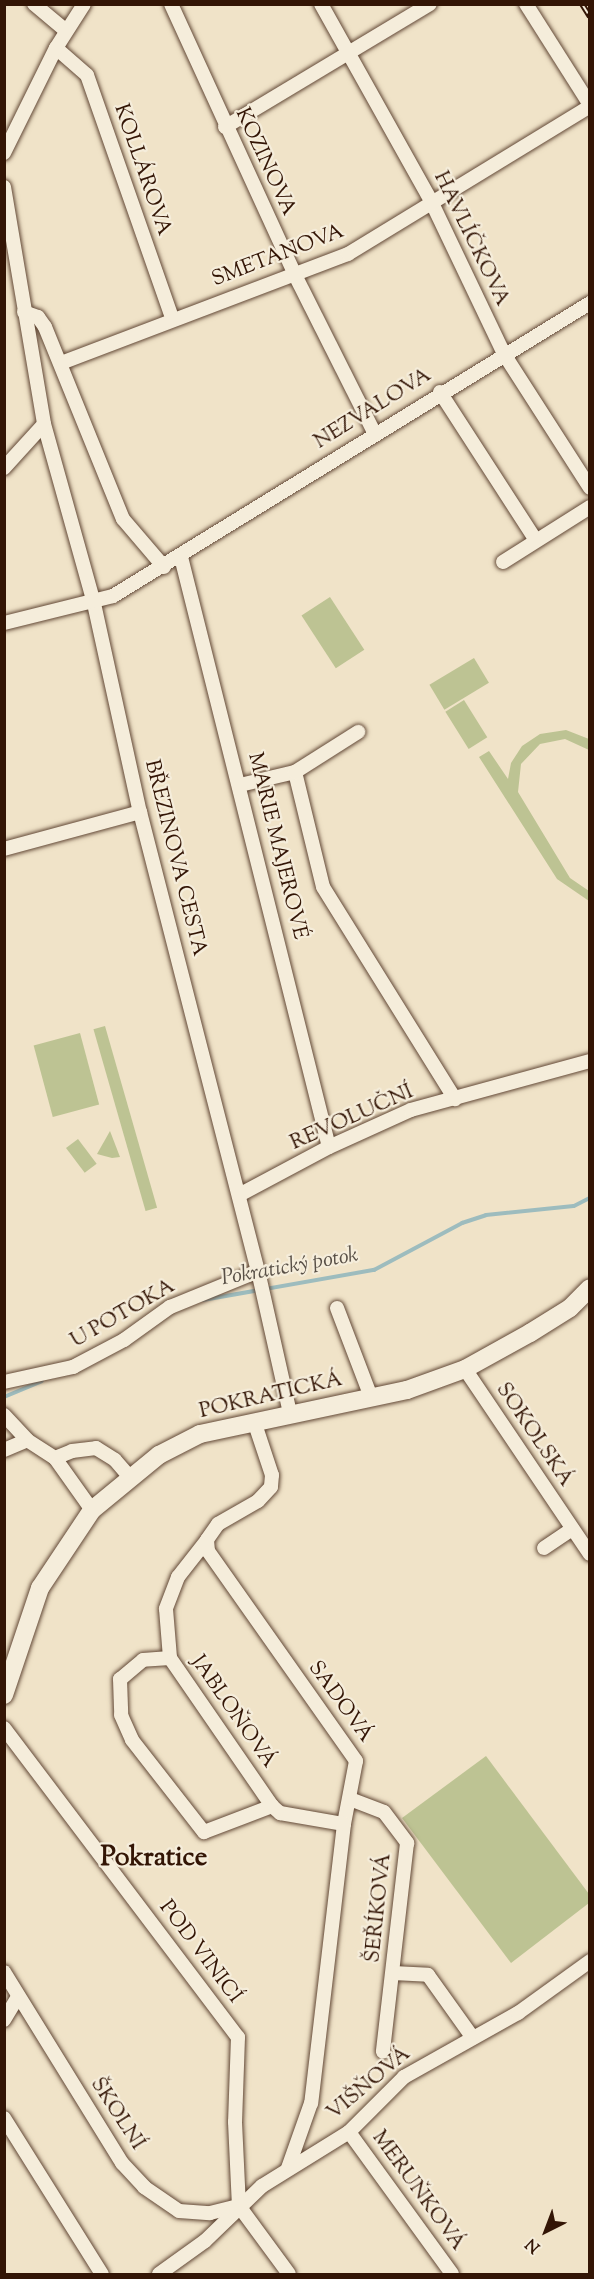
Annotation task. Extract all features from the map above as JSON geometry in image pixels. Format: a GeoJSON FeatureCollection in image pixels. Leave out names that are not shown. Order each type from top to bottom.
{"type":"FeatureCollection","features":[{"type":"Feature","properties":{"kind":"street"},"geometry":{"type":"LineString","coordinates":[[34,4],[65,30]]}},
{"type":"Feature","properties":{"kind":"street"},"geometry":{"type":"LineString","coordinates":[[4,153],[65,30],[84,4]]}},
{"type":"Feature","properties":{"kind":"street","name":"KOZINOVA"},"geometry":{"type":"LineString","coordinates":[[171,4],[225,127],[294,273],[374,432]]}},
{"type":"Feature","properties":{"kind":"street","name":"HAVLÍČKOVA"},"geometry":{"type":"LineString","coordinates":[[321,4],[351,53],[432,203],[504,354],[590,488]]}},
{"type":"Feature","properties":{"kind":"street"},"geometry":{"type":"LineString","coordinates":[[225,127],[430,4]]}},
{"type":"Feature","properties":{"kind":"street"},"geometry":{"type":"LineString","coordinates":[[526,4],[590,105]]}},
{"type":"Feature","properties":{"kind":"street","name":"KOLLÁROVA"},"geometry":{"type":"LineString","coordinates":[[56,48],[87,75],[172,318]]}},
{"type":"Feature","properties":{"kind":"street","name":"SMETANOVA"},"geometry":{"type":"LineString","coordinates":[[61,363],[172,318],[348,254],[590,105]]}},
{"type":"Feature","properties":{"kind":"street","name":"BŘEZINOVA CESTA"},"geometry":{"type":"LineString","coordinates":[[4,187],[44,424],[93,599],[140,812],[258,1270],[290,1413]]}},
{"type":"Feature","properties":{"kind":"street","name":"NEZVALOVA"},"geometry":{"type":"LineString","coordinates":[[4,622],[113,596],[182,557],[374,432],[590,303]]}},
{"type":"Feature","properties":{"kind":"street"},"geometry":{"type":"LineString","coordinates":[[24,312],[42,320],[61,363],[115,504],[131,531],[164,567]]}},
{"type":"Feature","properties":{"kind":"street"},"geometry":{"type":"LineString","coordinates":[[440,392],[535,539]]}},
{"type":"Feature","properties":{"kind":"street"},"geometry":{"type":"LineString","coordinates":[[4,468],[44,424]]}},
{"type":"Feature","properties":{"kind":"street"},"geometry":{"type":"LineString","coordinates":[[503,562],[535,539],[590,507]]}},
{"type":"Feature","properties":{"kind":"street","name":"MARIE MAJEROVÉ"},"geometry":{"type":"LineString","coordinates":[[182,557],[329,1147]]}},
{"type":"Feature","properties":{"kind":"street"},"geometry":{"type":"LineString","coordinates":[[240,785],[295,772],[358,732]]}},
{"type":"Feature","properties":{"kind":"street"},"geometry":{"type":"LineString","coordinates":[[295,772],[323,887],[455,1100]]}},
{"type":"Feature","properties":{"kind":"street"},"geometry":{"type":"LineString","coordinates":[[4,849],[140,812]]}},
{"type":"Feature","properties":{"kind":"street","name":"REVOLUČNÍ"},"geometry":{"type":"LineString","coordinates":[[239,1195],[329,1147],[411,1110],[455,1100],[590,1061]]}},
{"type":"Feature","properties":{"kind":"street","name":"U POTOKA"},"geometry":{"type":"LineString","coordinates":[[4,1382],[73,1367],[124,1340],[170,1307],[258,1270]]}},
{"type":"Feature","properties":{"kind":"street","name":"POKRATICKÁ"},"geometry":{"type":"LineString","coordinates":[[4,1695],[40,1588],[92,1510],[129,1476],[159,1455],[200,1434],[290,1413],[407,1390],[465,1369],[570,1308],[590,1288]]}},
{"type":"Feature","properties":{"kind":"street"},"geometry":{"type":"LineString","coordinates":[[337,1308],[371,1397]]}},
{"type":"Feature","properties":{"kind":"street","name":"SOKOLSKÁ"},"geometry":{"type":"LineString","coordinates":[[465,1369],[590,1554]]}},
{"type":"Feature","properties":{"kind":"street"},"geometry":{"type":"LineString","coordinates":[[4,1415],[27,1440],[56,1458],[92,1510]]}},
{"type":"Feature","properties":{"kind":"street"},"geometry":{"type":"LineString","coordinates":[[207,1540],[218,1524],[258,1501],[271,1487],[272,1475],[254,1421]]}},
{"type":"Feature","properties":{"kind":"street"},"geometry":{"type":"LineString","coordinates":[[4,1450],[27,1440]]}},
{"type":"Feature","properties":{"kind":"street"},"geometry":{"type":"LineString","coordinates":[[56,1458],[72,1451],[96,1448],[129,1476]]}},
{"type":"Feature","properties":{"kind":"street"},"geometry":{"type":"LineString","coordinates":[[544,1548],[572,1529]]}},
{"type":"Feature","properties":{"kind":"street","name":"JABLOŇOVÁ"},"geometry":{"type":"LineString","coordinates":[[207,1540],[178,1577],[166,1609],[170,1658],[272,1806]]}},
{"type":"Feature","properties":{"kind":"street","name":"SADOVÁ"},"geometry":{"type":"LineString","coordinates":[[207,1540],[212,1559],[356,1761],[344,1824],[311,2103],[288,2168]]}},
{"type":"Feature","properties":{"kind":"street"},"geometry":{"type":"LineString","coordinates":[[170,1658],[143,1660],[125,1672],[119,1689],[121,1715],[132,1740],[204,1832],[272,1806],[280,1813],[344,1824]]}},
{"type":"Feature","properties":{"kind":"street","name":"POD VINICÍ"},"geometry":{"type":"LineString","coordinates":[[4,1728],[238,2037],[235,2122],[239,2206]]}},
{"type":"Feature","properties":{"kind":"street","name":"ŠEŘÍKOVÁ"},"geometry":{"type":"LineString","coordinates":[[350,1799],[384,1812],[407,1843],[383,2052]]}},
{"type":"Feature","properties":{"kind":"street","name":"VIŠŇOVÁ"},"geometry":{"type":"LineString","coordinates":[[159,2274],[205,2241],[239,2206],[288,2168],[349,2132],[404,2077],[531,2005],[590,1961]]}},
{"type":"Feature","properties":{"kind":"street","name":"ŠKOLNÍ"},"geometry":{"type":"LineString","coordinates":[[4,1972],[122,2163],[144,2187],[179,2211],[210,2213],[239,2206]]}},
{"type":"Feature","properties":{"kind":"street"},"geometry":{"type":"LineString","coordinates":[[393,1973],[428,1975],[473,2038]]}},
{"type":"Feature","properties":{"kind":"street"},"geometry":{"type":"LineString","coordinates":[[4,2020],[18,1997]]}},
{"type":"Feature","properties":{"kind":"street"},"geometry":{"type":"LineString","coordinates":[[4,2118],[102,2274]]}},
{"type":"Feature","properties":{"kind":"street","name":"MERUŇKOVÁ"},"geometry":{"type":"LineString","coordinates":[[349,2132],[452,2274]]}},
{"type":"Feature","properties":{"kind":"street"},"geometry":{"type":"LineString","coordinates":[[239,2206],[289,2274]]}},
{"type":"Feature","properties":{"kind":"green space"},"geometry":{"type":"Polygon","coordinates":[[[330,597],[364,650],[336,668],[301,616],[330,597]]]}},
{"type":"Feature","properties":{"kind":"green space"},"geometry":{"type":"Polygon","coordinates":[[[474,658],[489,683],[444,710],[429,685],[474,658]]]}},
{"type":"Feature","properties":{"kind":"green space"},"geometry":{"type":"Polygon","coordinates":[[[464,700],[487,737],[469,749],[445,712],[464,700]]]}},
{"type":"Feature","properties":{"kind":"green space"},"geometry":{"type":"Polygon","coordinates":[[[566,730],[589,739],[589,750],[565,739],[540,744],[521,764],[518,792],[570,878],[589,891],[589,901],[557,879],[479,757],[489,751],[508,779],[511,763],[522,746],[540,734],[566,730]]]}},
{"type":"Feature","properties":{"kind":"green space"},"geometry":{"type":"Polygon","coordinates":[[[105,1026],[157,1208],[146,1211],[93,1029],[105,1026]]]}},
{"type":"Feature","properties":{"kind":"green space"},"geometry":{"type":"Polygon","coordinates":[[[80,1033],[99,1104],[53,1117],[34,1045],[80,1033]]]}},
{"type":"Feature","properties":{"kind":"green space"},"geometry":{"type":"Polygon","coordinates":[[[110,1131],[120,1157],[112,1158],[97,1154],[110,1131]]]}},
{"type":"Feature","properties":{"kind":"green space"},"geometry":{"type":"Polygon","coordinates":[[[78,1139],[97,1164],[85,1173],[66,1148],[78,1139]]]}},
{"type":"Feature","properties":{"kind":"green space"},"geometry":{"type":"Polygon","coordinates":[[[486,1756],[589,1894],[589,1903],[511,1963],[402,1818],[486,1756]]]}},
{"type":"Feature","properties":{"kind":"waterway","name":"Pokratický potok"},"geometry":{"type":"LineString","coordinates":[[203,1300],[374,1270],[462,1223],[486,1215],[574,1206],[590,1198]]}},
{"type":"Feature","properties":{"kind":"waterway","name":"Pokratický potok"},"geometry":{"type":"LineString","coordinates":[[4,1397],[42,1381]]}},
{"type":"Feature","properties":{"kind":"railway"},"geometry":{"type":"LineString","coordinates":[[582,4],[590,17]]}},
{"type":"Feature","properties":{"kind":"district","name":"Pokratice"},"geometry":{"type":"Point","coordinates":[154,1859]}}]}
